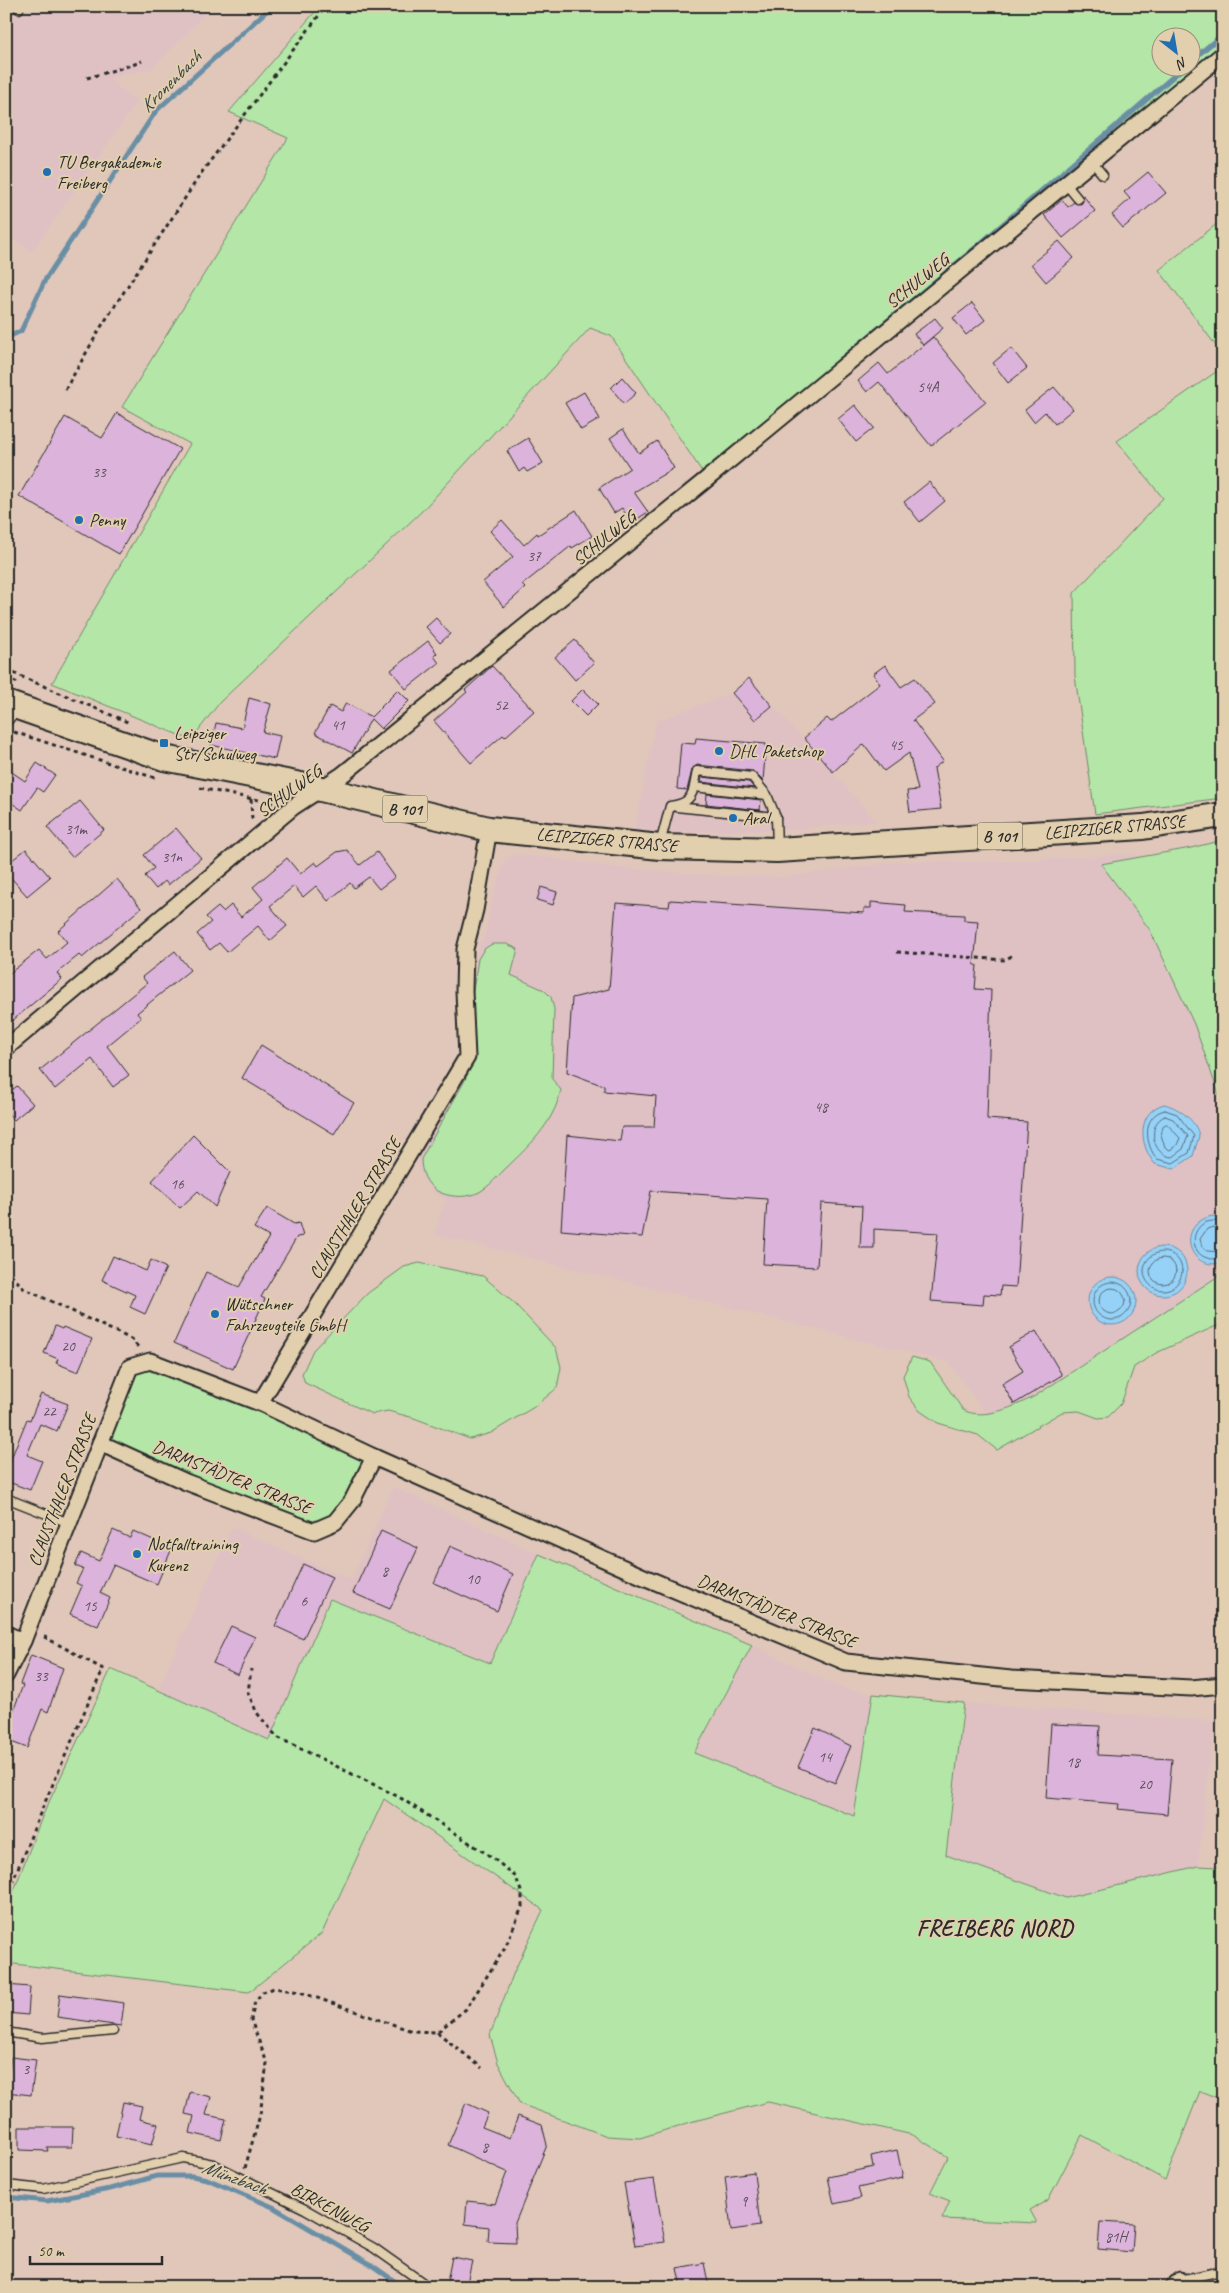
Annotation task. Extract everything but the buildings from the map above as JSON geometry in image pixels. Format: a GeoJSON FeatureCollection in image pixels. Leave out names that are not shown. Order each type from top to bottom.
{"type":"FeatureCollection","features":[{"type":"Feature","properties":{"kind":"main road","name":"LEIPZIGER STRASSE"},"geometry":{"type":"LineString","coordinates":[[10,712],[156,756],[321,789],[489,829],[660,846],[777,850],[1143,827],[1223,816]]}},
{"type":"Feature","properties":{"kind":"street","name":"SCHULWEG"},"geometry":{"type":"LineString","coordinates":[[6,1048],[294,807],[342,775],[686,496],[1223,54]]}},
{"type":"Feature","properties":{"kind":"street","name":"CLAUSTHALER STRASSE"},"geometry":{"type":"LineString","coordinates":[[260,1403],[467,1056],[464,991],[465,949],[475,910],[489,829]]}},
{"type":"Feature","properties":{"kind":"street","name":"CLAUSTHALER STRASSE"},"geometry":{"type":"LineString","coordinates":[[6,1675],[25,1634],[130,1367],[150,1361]]}},
{"type":"Feature","properties":{"kind":"street"},"geometry":{"type":"LineString","coordinates":[[150,1361],[260,1403]]}},
{"type":"Feature","properties":{"kind":"street","name":"DARMSTÄDTER STRASSE"},"geometry":{"type":"LineString","coordinates":[[260,1403],[374,1457],[644,1577],[846,1662],[1011,1679],[1192,1688],[1223,1685]]}},
{"type":"Feature","properties":{"kind":"street","name":"DARMSTÄDTER STRASSE"},"geometry":{"type":"LineString","coordinates":[[100,1443],[186,1482],[314,1530],[335,1522],[352,1501],[374,1457]]}},
{"type":"Feature","properties":{"kind":"street"},"geometry":{"type":"LineString","coordinates":[[6,1634],[25,1634]]}},
{"type":"Feature","properties":{"kind":"lane"},"geometry":{"type":"LineString","coordinates":[[1092,162],[1103,176]]}},
{"type":"Feature","properties":{"kind":"lane"},"geometry":{"type":"LineString","coordinates":[[1065,183],[1078,199]]}},
{"type":"Feature","properties":{"kind":"lane"},"geometry":{"type":"LineString","coordinates":[[670,806],[687,801],[692,795],[697,771],[752,777],[767,795],[776,817],[777,850]]}},
{"type":"Feature","properties":{"kind":"lane"},"geometry":{"type":"LineString","coordinates":[[694,787],[767,795]]}},
{"type":"Feature","properties":{"kind":"lane"},"geometry":{"type":"LineString","coordinates":[[670,806],[776,817]]}},
{"type":"Feature","properties":{"kind":"lane"},"geometry":{"type":"LineString","coordinates":[[660,846],[670,806]]}},
{"type":"Feature","properties":{"kind":"lane"},"geometry":{"type":"LineString","coordinates":[[6,1498],[69,1523]]}},
{"type":"Feature","properties":{"kind":"lane"},"geometry":{"type":"LineString","coordinates":[[6,2032],[42,2038],[113,2032]]}},
{"type":"Feature","properties":{"kind":"lane","name":"BIRKENWEG"},"geometry":{"type":"LineString","coordinates":[[6,2185],[43,2189],[183,2158],[213,2164],[306,2209],[374,2248],[429,2287]]}},
{"type":"Feature","properties":{"kind":"lane"},"geometry":{"type":"LineString","coordinates":[[1177,2283],[1217,2272],[1223,2274]]}},
{"type":"Feature","properties":{"kind":"path"},"geometry":{"type":"LineString","coordinates":[[65,390],[101,327],[202,172],[326,6]]}},
{"type":"Feature","properties":{"kind":"path"},"geometry":{"type":"LineString","coordinates":[[87,78],[142,61]]}},
{"type":"Feature","properties":{"kind":"path"},"geometry":{"type":"LineString","coordinates":[[6,670],[129,722]]}},
{"type":"Feature","properties":{"kind":"path"},"geometry":{"type":"LineString","coordinates":[[897,952],[1005,960],[1013,955]]}},
{"type":"Feature","properties":{"kind":"path"},"geometry":{"type":"LineString","coordinates":[[6,1268],[23,1288],[131,1339],[150,1361]]}},
{"type":"Feature","properties":{"kind":"path"},"geometry":{"type":"LineString","coordinates":[[6,1898],[39,1816],[103,1669],[25,1634]]}},
{"type":"Feature","properties":{"kind":"path"},"geometry":{"type":"LineString","coordinates":[[242,2178],[260,2114],[267,2063],[251,2020],[255,2001],[263,1992],[274,1988],[300,1992],[412,2032],[437,2032],[466,2009],[505,1948],[522,1907],[522,1894],[516,1877],[493,1858],[399,1797],[277,1737],[257,1713],[248,1693],[251,1669]]}},
{"type":"Feature","properties":{"kind":"path"},"geometry":{"type":"LineString","coordinates":[[437,2032],[482,2068]]}},
{"type":"Feature","properties":{"kind":"shaded area","name":"TU Bergakademie Freiberg"},"geometry":{"type":"Polygon","coordinates":[[[6,6],[213,6],[153,68],[108,78],[137,102],[32,251],[6,235],[6,6]]]}},
{"type":"Feature","properties":{"kind":"shaded area"},"geometry":{"type":"Polygon","coordinates":[[[749,678],[876,821],[787,830],[634,833],[656,721],[730,694],[749,678]]]}},
{"type":"Feature","properties":{"kind":"shaded area"},"geometry":{"type":"Polygon","coordinates":[[[515,854],[623,868],[723,876],[784,877],[901,861],[1008,861],[1135,854],[1223,1022],[1223,1302],[1001,1435],[948,1362],[434,1234],[446,1199],[435,1193],[423,1180],[418,1165],[418,1158],[470,1064],[471,997],[479,943],[484,938],[494,893],[505,860],[515,854]]]}},
{"type":"Feature","properties":{"kind":"shaded area"},"geometry":{"type":"Polygon","coordinates":[[[393,1487],[539,1554],[490,1663],[331,1599],[269,1740],[157,1691],[232,1527],[351,1580],[393,1487]]]}},
{"type":"Feature","properties":{"kind":"shaded area"},"geometry":{"type":"Polygon","coordinates":[[[752,1645],[841,1688],[873,1694],[854,1816],[694,1753],[752,1645]]]}},
{"type":"Feature","properties":{"kind":"shaded area"},"geometry":{"type":"Polygon","coordinates":[[[964,1703],[1214,1721],[1198,1866],[1066,1898],[946,1855],[964,1703]]]}},
{"type":"Feature","properties":{"kind":"green space"},"geometry":{"type":"Polygon","coordinates":[[[320,6],[1223,6],[1223,44],[1202,62],[1202,28],[1152,28],[1152,78],[1183,78],[794,405],[705,476],[611,336],[590,328],[422,511],[220,702],[191,740],[52,683],[190,444],[122,407],[288,138],[229,112],[320,6]]]}},
{"type":"Feature","properties":{"kind":"green space"},"geometry":{"type":"Polygon","coordinates":[[[1223,219],[1223,355],[1159,270],[1223,219]]]}},
{"type":"Feature","properties":{"kind":"green space"},"geometry":{"type":"Polygon","coordinates":[[[1223,367],[1223,798],[1095,814],[1075,676],[1074,593],[1163,498],[1117,441],[1223,367]]]}},
{"type":"Feature","properties":{"kind":"green space"},"geometry":{"type":"Polygon","coordinates":[[[1223,840],[1223,1106],[1194,1024],[1150,930],[1101,864],[1191,848],[1223,840]]]}},
{"type":"Feature","properties":{"kind":"green space"},"geometry":{"type":"Polygon","coordinates":[[[492,944],[507,944],[518,949],[511,975],[544,990],[551,997],[554,1009],[552,1079],[561,1090],[546,1125],[522,1153],[490,1184],[475,1194],[451,1196],[437,1191],[430,1185],[423,1173],[421,1159],[464,1082],[475,1057],[472,997],[478,959],[484,949],[492,944]]]}},
{"type":"Feature","properties":{"kind":"green space"},"geometry":{"type":"Polygon","coordinates":[[[419,1263],[483,1276],[515,1304],[556,1348],[561,1367],[557,1388],[534,1407],[491,1433],[470,1439],[414,1418],[388,1411],[372,1414],[305,1383],[302,1374],[313,1350],[368,1293],[404,1267],[419,1263]]]}},
{"type":"Feature","properties":{"kind":"green space"},"geometry":{"type":"Polygon","coordinates":[[[1223,1273],[1223,1323],[1156,1353],[1134,1367],[1121,1404],[1108,1417],[1098,1418],[1079,1411],[1062,1412],[997,1450],[978,1435],[938,1423],[920,1411],[909,1397],[903,1376],[912,1357],[930,1362],[963,1410],[980,1414],[1009,1408],[1035,1396],[1223,1273]]]}},
{"type":"Feature","properties":{"kind":"green space"},"geometry":{"type":"Polygon","coordinates":[[[150,1361],[374,1457],[352,1501],[314,1531],[100,1443],[130,1367],[150,1361]]]}},
{"type":"Feature","properties":{"kind":"green space"},"geometry":{"type":"Polygon","coordinates":[[[539,1554],[752,1645],[694,1753],[854,1816],[873,1694],[964,1703],[946,1855],[1066,1898],[1198,1866],[1218,1867],[1223,1858],[1223,2100],[1200,2091],[1165,2180],[1082,2135],[1048,2200],[1030,2210],[1037,2223],[942,2219],[950,2201],[930,2193],[948,2157],[913,2135],[768,2102],[694,2121],[640,2138],[607,2136],[520,2104],[498,2063],[490,2035],[514,1972],[543,1910],[384,1799],[322,1933],[249,1992],[6,1963],[6,1911],[42,1817],[111,1669],[269,1740],[330,1599],[490,1663],[539,1554]]]}},
{"type":"Feature","properties":{"kind":"water"},"geometry":{"type":"Polygon","coordinates":[[[1164,1104],[1175,1108],[1191,1120],[1199,1136],[1193,1156],[1174,1169],[1155,1164],[1143,1139],[1143,1130],[1149,1114],[1155,1108],[1164,1104]]]}},
{"type":"Feature","properties":{"kind":"water"},"geometry":{"type":"Polygon","coordinates":[[[1212,1216],[1223,1218],[1223,1262],[1211,1264],[1202,1261],[1195,1255],[1190,1247],[1190,1238],[1193,1229],[1200,1221],[1212,1216]]]}},
{"type":"Feature","properties":{"kind":"water"},"geometry":{"type":"Polygon","coordinates":[[[1158,1247],[1168,1247],[1180,1254],[1187,1266],[1187,1276],[1180,1288],[1168,1295],[1158,1295],[1150,1291],[1143,1284],[1139,1276],[1139,1266],[1143,1258],[1150,1251],[1158,1247]]]}},
{"type":"Feature","properties":{"kind":"water"},"geometry":{"type":"Polygon","coordinates":[[[1107,1277],[1117,1277],[1129,1284],[1136,1296],[1136,1306],[1129,1318],[1117,1325],[1107,1325],[1099,1321],[1092,1314],[1088,1306],[1088,1296],[1092,1288],[1099,1281],[1107,1277]]]}},
{"type":"Feature","properties":{"kind":"waterway","name":"Kronenbach"},"geometry":{"type":"LineString","coordinates":[[6,338],[21,331],[45,280],[156,111],[272,6]]}},
{"type":"Feature","properties":{"kind":"waterway"},"geometry":{"type":"LineString","coordinates":[[1202,52],[1223,34]]}},
{"type":"Feature","properties":{"kind":"waterway"},"geometry":{"type":"LineString","coordinates":[[839,361],[974,249],[1171,78]]}},
{"type":"Feature","properties":{"kind":"waterway","name":"Münzbach"},"geometry":{"type":"LineString","coordinates":[[6,2197],[47,2201],[110,2189],[157,2176],[192,2176],[207,2179],[273,2207],[370,2264],[403,2287]]}},
{"type":"Feature","properties":{"kind":"place","name":"TU Bergakademie Freiberg"},"geometry":{"type":"Point","coordinates":[47,172]}},
{"type":"Feature","properties":{"kind":"place","name":"Penny"},"geometry":{"type":"Point","coordinates":[79,520]}},
{"type":"Feature","properties":{"kind":"place","name":"Leipziger Str/Schulweg"},"geometry":{"type":"Point","coordinates":[164,743]}},
{"type":"Feature","properties":{"kind":"place","name":"DHL Paketshop"},"geometry":{"type":"Point","coordinates":[719,751]}},
{"type":"Feature","properties":{"kind":"place","name":"Aral"},"geometry":{"type":"Point","coordinates":[733,818]}},
{"type":"Feature","properties":{"kind":"place","name":"Wütschner Fahrzeugteile GmbH"},"geometry":{"type":"Point","coordinates":[215,1314]}},
{"type":"Feature","properties":{"kind":"place","name":"Notfalltraining Kurenz"},"geometry":{"type":"Point","coordinates":[137,1554]}},
{"type":"Feature","properties":{"kind":"district","name":"FREIBERG NORD"},"geometry":{"type":"Point","coordinates":[995,1928]}}]}
